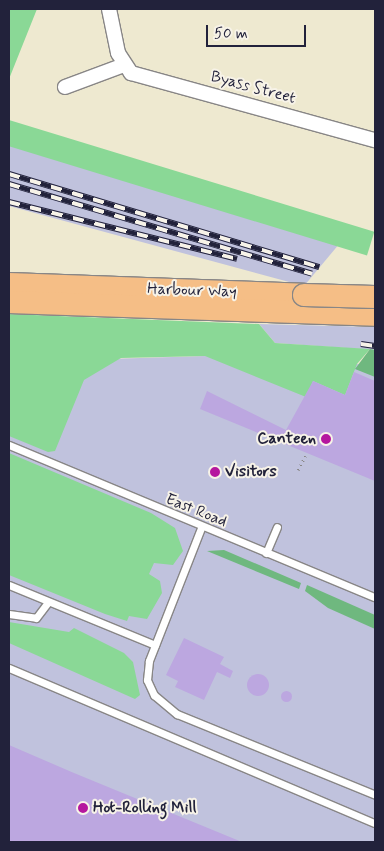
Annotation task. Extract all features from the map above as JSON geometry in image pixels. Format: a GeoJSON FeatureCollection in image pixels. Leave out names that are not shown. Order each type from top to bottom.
{"type":"FeatureCollection","features":[{"type":"Feature","properties":{"kind":"main road","name":"Harbour Way"},"geometry":{"type":"LineString","coordinates":[[9,284],[304,304],[375,315]]}},
{"type":"Feature","properties":{"kind":"main road","name":"Harbour Way"},"geometry":{"type":"LineString","coordinates":[[9,302],[304,304],[375,297]]}},
{"type":"Feature","properties":{"kind":"street"},"geometry":{"type":"LineString","coordinates":[[65,87],[124,65],[109,9]]}},
{"type":"Feature","properties":{"kind":"street","name":"Byass Street"},"geometry":{"type":"LineString","coordinates":[[124,65],[131,73],[375,140]]}},
{"type":"Feature","properties":{"kind":"lane","name":"East Road"},"geometry":{"type":"LineString","coordinates":[[9,445],[202,528],[375,597]]}},
{"type":"Feature","properties":{"kind":"lane"},"geometry":{"type":"LineString","coordinates":[[266,553],[277,527]]}},
{"type":"Feature","properties":{"kind":"lane"},"geometry":{"type":"LineString","coordinates":[[202,528],[154,645],[147,680],[168,709],[375,795]]}},
{"type":"Feature","properties":{"kind":"lane"},"geometry":{"type":"LineString","coordinates":[[9,585],[154,645]]}},
{"type":"Feature","properties":{"kind":"lane"},"geometry":{"type":"LineString","coordinates":[[9,614],[36,618],[48,602]]}},
{"type":"Feature","properties":{"kind":"lane"},"geometry":{"type":"LineString","coordinates":[[9,668],[375,823]]}},
{"type":"Feature","properties":{"kind":"path"},"geometry":{"type":"LineString","coordinates":[[298,470],[305,456]]}},
{"type":"Feature","properties":{"kind":"shaded area"},"geometry":{"type":"Polygon","coordinates":[[[9,145],[340,243],[304,286],[9,206],[9,145]]]}},
{"type":"Feature","properties":{"kind":"shaded area"},"geometry":{"type":"Polygon","coordinates":[[[259,324],[375,327],[375,350],[275,343],[259,324]]]}},
{"type":"Feature","properties":{"kind":"shaded area"},"geometry":{"type":"Polygon","coordinates":[[[205,356],[375,365],[375,842],[9,842],[9,362],[205,356]]]}},
{"type":"Feature","properties":{"kind":"green space"},"geometry":{"type":"Polygon","coordinates":[[[9,9],[37,9],[9,79],[9,9]]]}},
{"type":"Feature","properties":{"kind":"green space"},"geometry":{"type":"Polygon","coordinates":[[[9,120],[374,232],[367,256],[9,146],[9,120]]]}},
{"type":"Feature","properties":{"kind":"green space"},"geometry":{"type":"Polygon","coordinates":[[[9,314],[259,324],[275,343],[370,349],[357,364],[345,395],[313,381],[306,397],[205,356],[121,358],[84,380],[55,451],[48,452],[9,436],[9,314]]]}},
{"type":"Feature","properties":{"kind":"green space"},"geometry":{"type":"Polygon","coordinates":[[[370,349],[375,350],[375,377],[355,369],[370,349]]]}},
{"type":"Feature","properties":{"kind":"green space"},"geometry":{"type":"Polygon","coordinates":[[[9,453],[151,513],[175,528],[183,551],[173,565],[154,563],[149,574],[160,581],[162,593],[147,619],[129,616],[127,621],[105,614],[9,575],[9,453]]]}},
{"type":"Feature","properties":{"kind":"green space"},"geometry":{"type":"Polygon","coordinates":[[[224,550],[301,583],[299,589],[207,551],[224,550]]]}},
{"type":"Feature","properties":{"kind":"green space"},"geometry":{"type":"Polygon","coordinates":[[[307,585],[375,615],[375,629],[328,608],[305,591],[307,585]]]}},
{"type":"Feature","properties":{"kind":"green space"},"geometry":{"type":"Polygon","coordinates":[[[9,622],[69,632],[74,628],[124,653],[133,662],[140,695],[135,699],[9,643],[9,622]]]}},
{"type":"Feature","properties":{"kind":"building","name":"Canteen"},"geometry":{"type":"Polygon","coordinates":[[[354,372],[375,381],[375,481],[200,409],[207,391],[286,430],[313,381],[345,395],[354,372]]]}},
{"type":"Feature","properties":{"kind":"building"},"geometry":{"type":"Polygon","coordinates":[[[184,638],[224,657],[220,664],[233,671],[230,678],[217,672],[204,700],[175,687],[178,681],[166,675],[184,638]]]}},
{"type":"Feature","properties":{"kind":"building"},"geometry":{"type":"Polygon","coordinates":[[[258,674],[266,677],[269,685],[266,693],[258,696],[250,693],[247,685],[250,677],[258,674]]]}},
{"type":"Feature","properties":{"kind":"building"},"geometry":{"type":"Polygon","coordinates":[[[284,691],[288,691],[291,696],[290,700],[284,701],[281,698],[281,694],[284,691]]]}},
{"type":"Feature","properties":{"kind":"building","name":"Hot-Rolling Mill"},"geometry":{"type":"Polygon","coordinates":[[[9,745],[74,773],[242,842],[9,842],[9,745]]]}},
{"type":"Feature","properties":{"kind":"railway"},"geometry":{"type":"LineString","coordinates":[[9,174],[319,267]]}},
{"type":"Feature","properties":{"kind":"railway"},"geometry":{"type":"LineString","coordinates":[[9,184],[312,274]]}},
{"type":"Feature","properties":{"kind":"railway"},"geometry":{"type":"LineString","coordinates":[[9,202],[237,259]]}},
{"type":"Feature","properties":{"kind":"railway"},"geometry":{"type":"LineString","coordinates":[[361,344],[375,346]]}},
{"type":"Feature","properties":{"kind":"place","name":"Canteen"},"geometry":{"type":"Point","coordinates":[326,439]}},
{"type":"Feature","properties":{"kind":"place","name":"Visitors"},"geometry":{"type":"Point","coordinates":[215,472]}},
{"type":"Feature","properties":{"kind":"place","name":"Hot-Rolling Mill"},"geometry":{"type":"Point","coordinates":[83,808]}}]}
